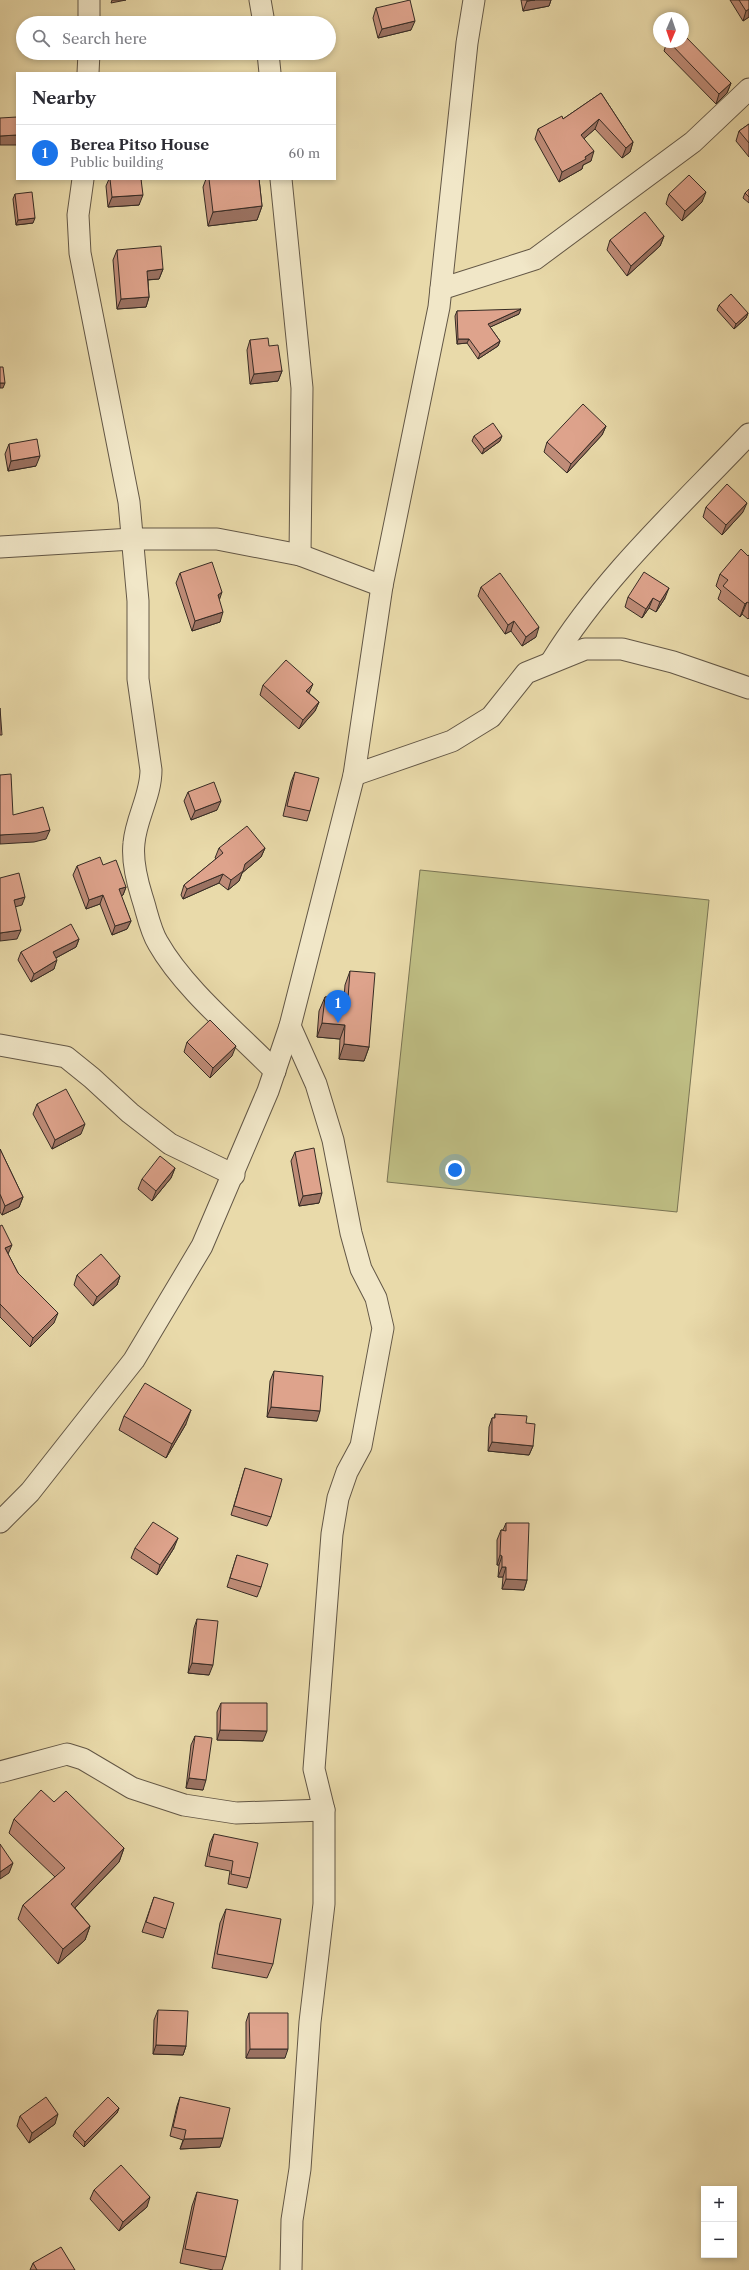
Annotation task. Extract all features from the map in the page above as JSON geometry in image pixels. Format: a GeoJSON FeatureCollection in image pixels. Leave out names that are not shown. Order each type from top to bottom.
{"type":"FeatureCollection","features":[{"type":"Feature","properties":{"kind":"street"},"geometry":{"type":"LineString","coordinates":[[89,0],[89,16]]}},
{"type":"Feature","properties":{"kind":"street"},"geometry":{"type":"LineString","coordinates":[[260,0],[263,16]]}},
{"type":"Feature","properties":{"kind":"street"},"geometry":{"type":"LineString","coordinates":[[0,1522],[30,1492],[134,1360],[202,1246],[234,1175],[275,1071],[290,1026],[354,775],[382,586],[439,307],[467,43],[474,0]]}},
{"type":"Feature","properties":{"kind":"street"},"geometry":{"type":"LineString","coordinates":[[88,72],[89,60]]}},
{"type":"Feature","properties":{"kind":"street"},"geometry":{"type":"LineString","coordinates":[[269,60],[270,72]]}},
{"type":"Feature","properties":{"kind":"street"},"geometry":{"type":"LineString","coordinates":[[441,289],[535,259],[693,142],[749,89]]}},
{"type":"Feature","properties":{"kind":"street"},"geometry":{"type":"LineString","coordinates":[[83,180],[78,216],[80,253],[129,502],[138,601],[138,679],[151,770],[151,785],[133,844],[138,883],[157,942],[176,968],[199,995],[275,1071]]}},
{"type":"Feature","properties":{"kind":"street"},"geometry":{"type":"LineString","coordinates":[[281,180],[302,388],[300,555]]}},
{"type":"Feature","properties":{"kind":"street"},"geometry":{"type":"LineString","coordinates":[[551,662],[573,626],[612,579],[749,434]]}},
{"type":"Feature","properties":{"kind":"street"},"geometry":{"type":"LineString","coordinates":[[0,547],[132,539],[217,539],[300,555],[382,586]]}},
{"type":"Feature","properties":{"kind":"street"},"geometry":{"type":"LineString","coordinates":[[354,775],[452,741],[491,716],[526,673],[585,649],[622,648],[673,662],[749,688]]}},
{"type":"Feature","properties":{"kind":"street"},"geometry":{"type":"LineString","coordinates":[[290,1026],[316,1084],[333,1140],[361,1269],[376,1298],[383,1328],[361,1446],[347,1472],[338,1498],[332,1534],[314,1769],[324,1810],[324,1904],[310,2022],[300,2169],[292,2220],[291,2270]]}},
{"type":"Feature","properties":{"kind":"street"},"geometry":{"type":"LineString","coordinates":[[0,1045],[66,1057],[92,1078],[130,1113],[170,1144],[234,1175]]}},
{"type":"Feature","properties":{"kind":"street"},"geometry":{"type":"LineString","coordinates":[[0,1772],[67,1754],[83,1758],[132,1788],[184,1805],[236,1813],[324,1810]]}},
{"type":"Feature","properties":{"kind":"shaded area"},"geometry":{"type":"Polygon","coordinates":[[[420,870],[709,900],[677,1212],[387,1182],[420,870]]]}},
{"type":"Feature","properties":{"kind":"building"},"geometry":{"type":"Polygon","coordinates":[[[410,0],[415,21],[382,29],[376,8],[410,0]]]}},
{"type":"Feature","properties":{"kind":"building"},"geometry":{"type":"Polygon","coordinates":[[[739,0],[749,0],[749,9],[746,11],[739,0]]]}},
{"type":"Feature","properties":{"kind":"building"},"geometry":{"type":"Polygon","coordinates":[[[689,40],[731,83],[719,94],[675,48],[689,48],[689,40]]]}},
{"type":"Feature","properties":{"kind":"building"},"geometry":{"type":"Polygon","coordinates":[[[601,93],[633,142],[626,148],[599,119],[581,135],[594,151],[585,157],[586,159],[562,172],[538,129],[562,116],[563,119],[601,93]]]}},
{"type":"Feature","properties":{"kind":"building"},"geometry":{"type":"Polygon","coordinates":[[[16,117],[16,135],[0,136],[0,118],[16,117]]]}},
{"type":"Feature","properties":{"kind":"building"},"geometry":{"type":"Polygon","coordinates":[[[749,124],[749,143],[739,131],[749,124]]]}},
{"type":"Feature","properties":{"kind":"building"},"geometry":{"type":"Polygon","coordinates":[[[689,175],[706,192],[685,211],[669,194],[689,175]]]}},
{"type":"Feature","properties":{"kind":"building"},"geometry":{"type":"Polygon","coordinates":[[[110,180],[141,180],[143,195],[112,197],[110,180]]]}},
{"type":"Feature","properties":{"kind":"building"},"geometry":{"type":"Polygon","coordinates":[[[209,180],[259,180],[262,206],[213,212],[209,180]]]}},
{"type":"Feature","properties":{"kind":"building"},"geometry":{"type":"Polygon","coordinates":[[[749,189],[749,197],[745,193],[749,189]]]}},
{"type":"Feature","properties":{"kind":"building"},"geometry":{"type":"Polygon","coordinates":[[[32,192],[35,218],[18,220],[15,194],[32,192]]]}},
{"type":"Feature","properties":{"kind":"building"},"geometry":{"type":"Polygon","coordinates":[[[645,212],[664,236],[631,266],[610,240],[645,212]]]}},
{"type":"Feature","properties":{"kind":"building"},"geometry":{"type":"Polygon","coordinates":[[[161,246],[163,269],[147,271],[149,297],[121,299],[117,250],[161,246]]]}},
{"type":"Feature","properties":{"kind":"building"},"geometry":{"type":"Polygon","coordinates":[[[731,294],[748,313],[736,324],[719,305],[731,294]]]}},
{"type":"Feature","properties":{"kind":"building"},"geometry":{"type":"Polygon","coordinates":[[[521,309],[488,324],[500,341],[480,354],[469,339],[458,339],[457,311],[521,309]]]}},
{"type":"Feature","properties":{"kind":"building"},"geometry":{"type":"Polygon","coordinates":[[[268,338],[269,346],[278,345],[282,371],[254,374],[250,340],[268,338]]]}},
{"type":"Feature","properties":{"kind":"building"},"geometry":{"type":"Polygon","coordinates":[[[0,367],[3,367],[5,383],[0,383],[0,367]]]}},
{"type":"Feature","properties":{"kind":"building"},"geometry":{"type":"Polygon","coordinates":[[[583,404],[606,426],[571,464],[547,442],[583,404]]]}},
{"type":"Feature","properties":{"kind":"building"},"geometry":{"type":"Polygon","coordinates":[[[493,423],[502,436],[484,449],[474,436],[493,423]]]}},
{"type":"Feature","properties":{"kind":"building"},"geometry":{"type":"Polygon","coordinates":[[[37,439],[40,456],[11,461],[9,444],[37,439]]]}},
{"type":"Feature","properties":{"kind":"building"},"geometry":{"type":"Polygon","coordinates":[[[727,484],[747,503],[726,525],[706,507],[727,484]]]}},
{"type":"Feature","properties":{"kind":"building"},"geometry":{"type":"Polygon","coordinates":[[[741,549],[748,556],[749,555],[749,603],[747,602],[745,604],[723,586],[728,580],[720,574],[741,549]]]}},
{"type":"Feature","properties":{"kind":"building"},"geometry":{"type":"Polygon","coordinates":[[[212,562],[222,592],[218,595],[223,612],[195,621],[180,573],[212,562]]]}},
{"type":"Feature","properties":{"kind":"building"},"geometry":{"type":"Polygon","coordinates":[[[644,572],[669,588],[660,602],[653,598],[646,609],[628,597],[644,572]]]}},
{"type":"Feature","properties":{"kind":"building"},"geometry":{"type":"Polygon","coordinates":[[[500,573],[539,627],[526,637],[514,621],[508,625],[481,587],[500,573]]]}},
{"type":"Feature","properties":{"kind":"building"},"geometry":{"type":"Polygon","coordinates":[[[286,660],[313,684],[306,691],[319,702],[303,720],[263,685],[286,660]]]}},
{"type":"Feature","properties":{"kind":"building"},"geometry":{"type":"Polygon","coordinates":[[[0,708],[2,735],[0,735],[0,708]]]}},
{"type":"Feature","properties":{"kind":"building"},"geometry":{"type":"Polygon","coordinates":[[[295,772],[319,778],[310,811],[287,806],[295,772]]]}},
{"type":"Feature","properties":{"kind":"building"},"geometry":{"type":"Polygon","coordinates":[[[11,774],[13,815],[43,807],[50,830],[37,833],[0,835],[0,775],[11,774]]]}},
{"type":"Feature","properties":{"kind":"building"},"geometry":{"type":"Polygon","coordinates":[[[214,782],[221,801],[195,811],[188,792],[214,782]]]}},
{"type":"Feature","properties":{"kind":"building"},"geometry":{"type":"Polygon","coordinates":[[[247,826],[265,848],[245,864],[243,871],[231,880],[223,874],[187,889],[184,885],[223,853],[219,848],[247,826]]]}},
{"type":"Feature","properties":{"kind":"building"},"geometry":{"type":"Polygon","coordinates":[[[100,857],[103,865],[116,860],[126,887],[119,889],[131,921],[115,926],[103,895],[89,900],[77,866],[100,857]]]}},
{"type":"Feature","properties":{"kind":"building"},"geometry":{"type":"Polygon","coordinates":[[[19,873],[25,897],[14,900],[21,930],[0,933],[0,878],[19,873]]]}},
{"type":"Feature","properties":{"kind":"building"},"geometry":{"type":"Polygon","coordinates":[[[71,924],[79,939],[53,952],[57,960],[34,974],[21,952],[71,924]]]}},
{"type":"Feature","properties":{"kind":"building"},"geometry":{"type":"Polygon","coordinates":[[[350,971],[375,973],[369,1047],[344,1044],[345,1025],[322,1023],[325,997],[348,998],[350,971]]]}},
{"type":"Feature","properties":{"kind":"building"},"geometry":{"type":"Polygon","coordinates":[[[210,1020],[236,1046],[213,1068],[187,1042],[210,1020]]]}},
{"type":"Feature","properties":{"kind":"building"},"geometry":{"type":"Polygon","coordinates":[[[66,1089],[85,1124],[55,1140],[37,1104],[66,1089]]]}},
{"type":"Feature","properties":{"kind":"building"},"geometry":{"type":"Polygon","coordinates":[[[314,1148],[322,1193],[303,1196],[295,1152],[314,1148]]]}},
{"type":"Feature","properties":{"kind":"building"},"geometry":{"type":"Polygon","coordinates":[[[0,1149],[23,1197],[5,1206],[0,1194],[0,1149]]]}},
{"type":"Feature","properties":{"kind":"building"},"geometry":{"type":"Polygon","coordinates":[[[160,1156],[175,1168],[156,1191],[142,1179],[160,1156]]]}},
{"type":"Feature","properties":{"kind":"building"},"geometry":{"type":"Polygon","coordinates":[[[2,1225],[12,1245],[5,1248],[18,1273],[58,1313],[33,1338],[0,1304],[0,1226],[2,1225]]]}},
{"type":"Feature","properties":{"kind":"building"},"geometry":{"type":"Polygon","coordinates":[[[101,1254],[120,1276],[97,1297],[77,1275],[101,1254]]]}},
{"type":"Feature","properties":{"kind":"building"},"geometry":{"type":"Polygon","coordinates":[[[274,1371],[323,1376],[320,1411],[271,1407],[274,1371]]]}},
{"type":"Feature","properties":{"kind":"building"},"geometry":{"type":"Polygon","coordinates":[[[145,1383],[191,1410],[172,1444],[124,1416],[145,1383]]]}},
{"type":"Feature","properties":{"kind":"building"},"geometry":{"type":"Polygon","coordinates":[[[495,1414],[527,1416],[526,1423],[535,1424],[533,1446],[492,1442],[492,1418],[495,1418],[495,1414]]]}},
{"type":"Feature","properties":{"kind":"building"},"geometry":{"type":"Polygon","coordinates":[[[245,1468],[282,1479],[271,1517],[234,1506],[245,1468]]]}},
{"type":"Feature","properties":{"kind":"building"},"geometry":{"type":"Polygon","coordinates":[[[153,1522],[178,1538],[160,1565],[135,1548],[153,1522]]]}},
{"type":"Feature","properties":{"kind":"building"},"geometry":{"type":"Polygon","coordinates":[[[506,1523],[529,1523],[527,1580],[506,1579],[506,1567],[502,1567],[502,1556],[500,1555],[501,1530],[506,1531],[506,1523]]]}},
{"type":"Feature","properties":{"kind":"building"},"geometry":{"type":"Polygon","coordinates":[[[237,1555],[268,1564],[261,1587],[230,1578],[237,1555]]]}},
{"type":"Feature","properties":{"kind":"building"},"geometry":{"type":"Polygon","coordinates":[[[197,1619],[218,1621],[213,1665],[192,1663],[197,1619]]]}},
{"type":"Feature","properties":{"kind":"building"},"geometry":{"type":"Polygon","coordinates":[[[221,1703],[267,1703],[267,1731],[220,1730],[221,1703]]]}},
{"type":"Feature","properties":{"kind":"building"},"geometry":{"type":"Polygon","coordinates":[[[195,1736],[212,1738],[206,1780],[189,1778],[195,1736]]]}},
{"type":"Feature","properties":{"kind":"building"},"geometry":{"type":"Polygon","coordinates":[[[41,1790],[54,1802],[66,1791],[124,1848],[71,1904],[90,1926],[63,1949],[23,1905],[65,1868],[14,1819],[41,1790]]]}},
{"type":"Feature","properties":{"kind":"building"},"geometry":{"type":"Polygon","coordinates":[[[214,1834],[258,1843],[250,1878],[231,1874],[233,1861],[209,1856],[214,1834]]]}},
{"type":"Feature","properties":{"kind":"building"},"geometry":{"type":"Polygon","coordinates":[[[0,1844],[13,1863],[0,1872],[0,1844]]]}},
{"type":"Feature","properties":{"kind":"building"},"geometry":{"type":"Polygon","coordinates":[[[154,1897],[174,1903],[166,1929],[146,1922],[154,1897]]]}},
{"type":"Feature","properties":{"kind":"building"},"geometry":{"type":"Polygon","coordinates":[[[226,1909],[281,1919],[273,1964],[217,1954],[226,1909]]]}},
{"type":"Feature","properties":{"kind":"building"},"geometry":{"type":"Polygon","coordinates":[[[158,2010],[188,2011],[186,2046],[156,2045],[158,2010]]]}},
{"type":"Feature","properties":{"kind":"building"},"geometry":{"type":"Polygon","coordinates":[[[249,2013],[288,2013],[288,2049],[250,2049],[249,2013]]]}},
{"type":"Feature","properties":{"kind":"building"},"geometry":{"type":"Polygon","coordinates":[[[46,2097],[58,2114],[32,2133],[20,2116],[46,2097]]]}},
{"type":"Feature","properties":{"kind":"building"},"geometry":{"type":"Polygon","coordinates":[[[108,2097],[119,2108],[85,2142],[75,2131],[108,2097]]]}},
{"type":"Feature","properties":{"kind":"building"},"geometry":{"type":"Polygon","coordinates":[[[180,2097],[230,2108],[223,2138],[184,2139],[186,2130],[173,2127],[180,2097]]]}},
{"type":"Feature","properties":{"kind":"building"},"geometry":{"type":"Polygon","coordinates":[[[121,2165],[150,2197],[123,2222],[94,2190],[121,2165]]]}},
{"type":"Feature","properties":{"kind":"building"},"geometry":{"type":"Polygon","coordinates":[[[197,2192],[238,2200],[226,2257],[185,2249],[197,2192]]]}},
{"type":"Feature","properties":{"kind":"building"},"geometry":{"type":"Polygon","coordinates":[[[61,2247],[75,2270],[37,2270],[33,2263],[61,2247]]]}},
{"type":"Feature","properties":{"kind":"place","name":"Berea Pitso House"},"geometry":{"type":"Point","coordinates":[338,1023]}}]}
